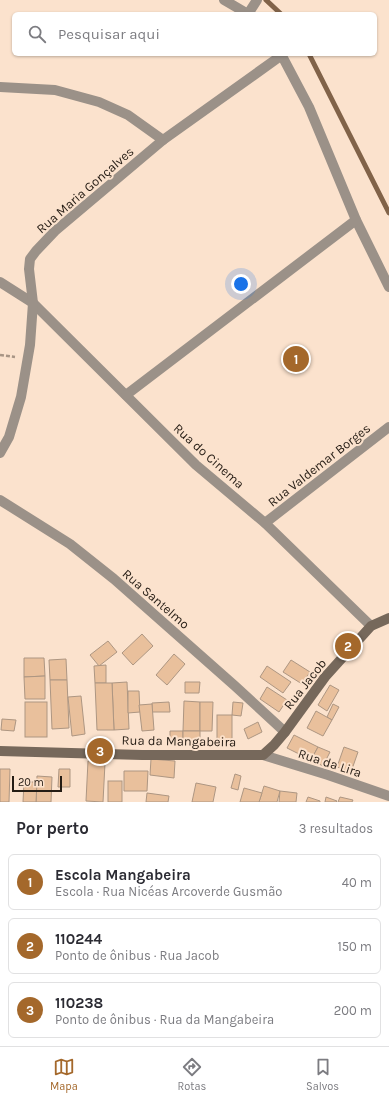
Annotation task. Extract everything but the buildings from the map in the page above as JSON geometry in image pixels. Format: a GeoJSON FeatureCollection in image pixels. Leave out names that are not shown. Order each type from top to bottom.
{"type":"FeatureCollection","features":[{"type":"Feature","properties":{"kind":"street"},"geometry":{"type":"LineString","coordinates":[[224,0],[245,12]]}},
{"type":"Feature","properties":{"kind":"street"},"geometry":{"type":"LineString","coordinates":[[249,12],[255,2]]}},
{"type":"Feature","properties":{"kind":"street","name":"Rua Maria Gonçalves"},"geometry":{"type":"LineString","coordinates":[[0,453],[9,438],[21,397],[30,345],[33,303],[29,269],[30,259],[55,231],[163,140],[278,56]]}},
{"type":"Feature","properties":{"kind":"street"},"geometry":{"type":"LineString","coordinates":[[282,56],[309,107],[356,220],[389,287]]}},
{"type":"Feature","properties":{"kind":"street"},"geometry":{"type":"LineString","coordinates":[[0,87],[54,90],[99,102],[128,115],[163,140]]}},
{"type":"Feature","properties":{"kind":"street"},"geometry":{"type":"LineString","coordinates":[[126,395],[356,220]]}},
{"type":"Feature","properties":{"kind":"street","name":"Rua do Cinema"},"geometry":{"type":"LineString","coordinates":[[0,282],[33,303],[196,465],[265,523],[371,626]]}},
{"type":"Feature","properties":{"kind":"street","name":"Rua Valdemar Borges"},"geometry":{"type":"LineString","coordinates":[[265,523],[389,427]]}},
{"type":"Feature","properties":{"kind":"street","name":"Rua Santelmo"},"geometry":{"type":"LineString","coordinates":[[0,500],[70,544],[114,579],[285,732]]}},
{"type":"Feature","properties":{"kind":"street","name":"Rua Jacob"},"geometry":{"type":"LineString","coordinates":[[263,755],[285,732],[325,677],[371,626],[389,618]]}},
{"type":"Feature","properties":{"kind":"street","name":"Rua da Mangabeira"},"geometry":{"type":"LineString","coordinates":[[0,751],[263,755]]}},
{"type":"Feature","properties":{"kind":"street","name":"Rua da Lira"},"geometry":{"type":"LineString","coordinates":[[263,755],[389,796]]}},
{"type":"Feature","properties":{"kind":"waterway"},"geometry":{"type":"LineString","coordinates":[[266,0],[279,12]]}},
{"type":"Feature","properties":{"kind":"waterway"},"geometry":{"type":"LineString","coordinates":[[310,56],[389,213]]}},
{"type":"Feature","properties":{"kind":"place","name":"Escola Mangabeira"},"geometry":{"type":"Point","coordinates":[296,359]}},
{"type":"Feature","properties":{"kind":"place","name":"110244"},"geometry":{"type":"Point","coordinates":[348,646]}},
{"type":"Feature","properties":{"kind":"place","name":"110238"},"geometry":{"type":"Point","coordinates":[100,751]}}]}
